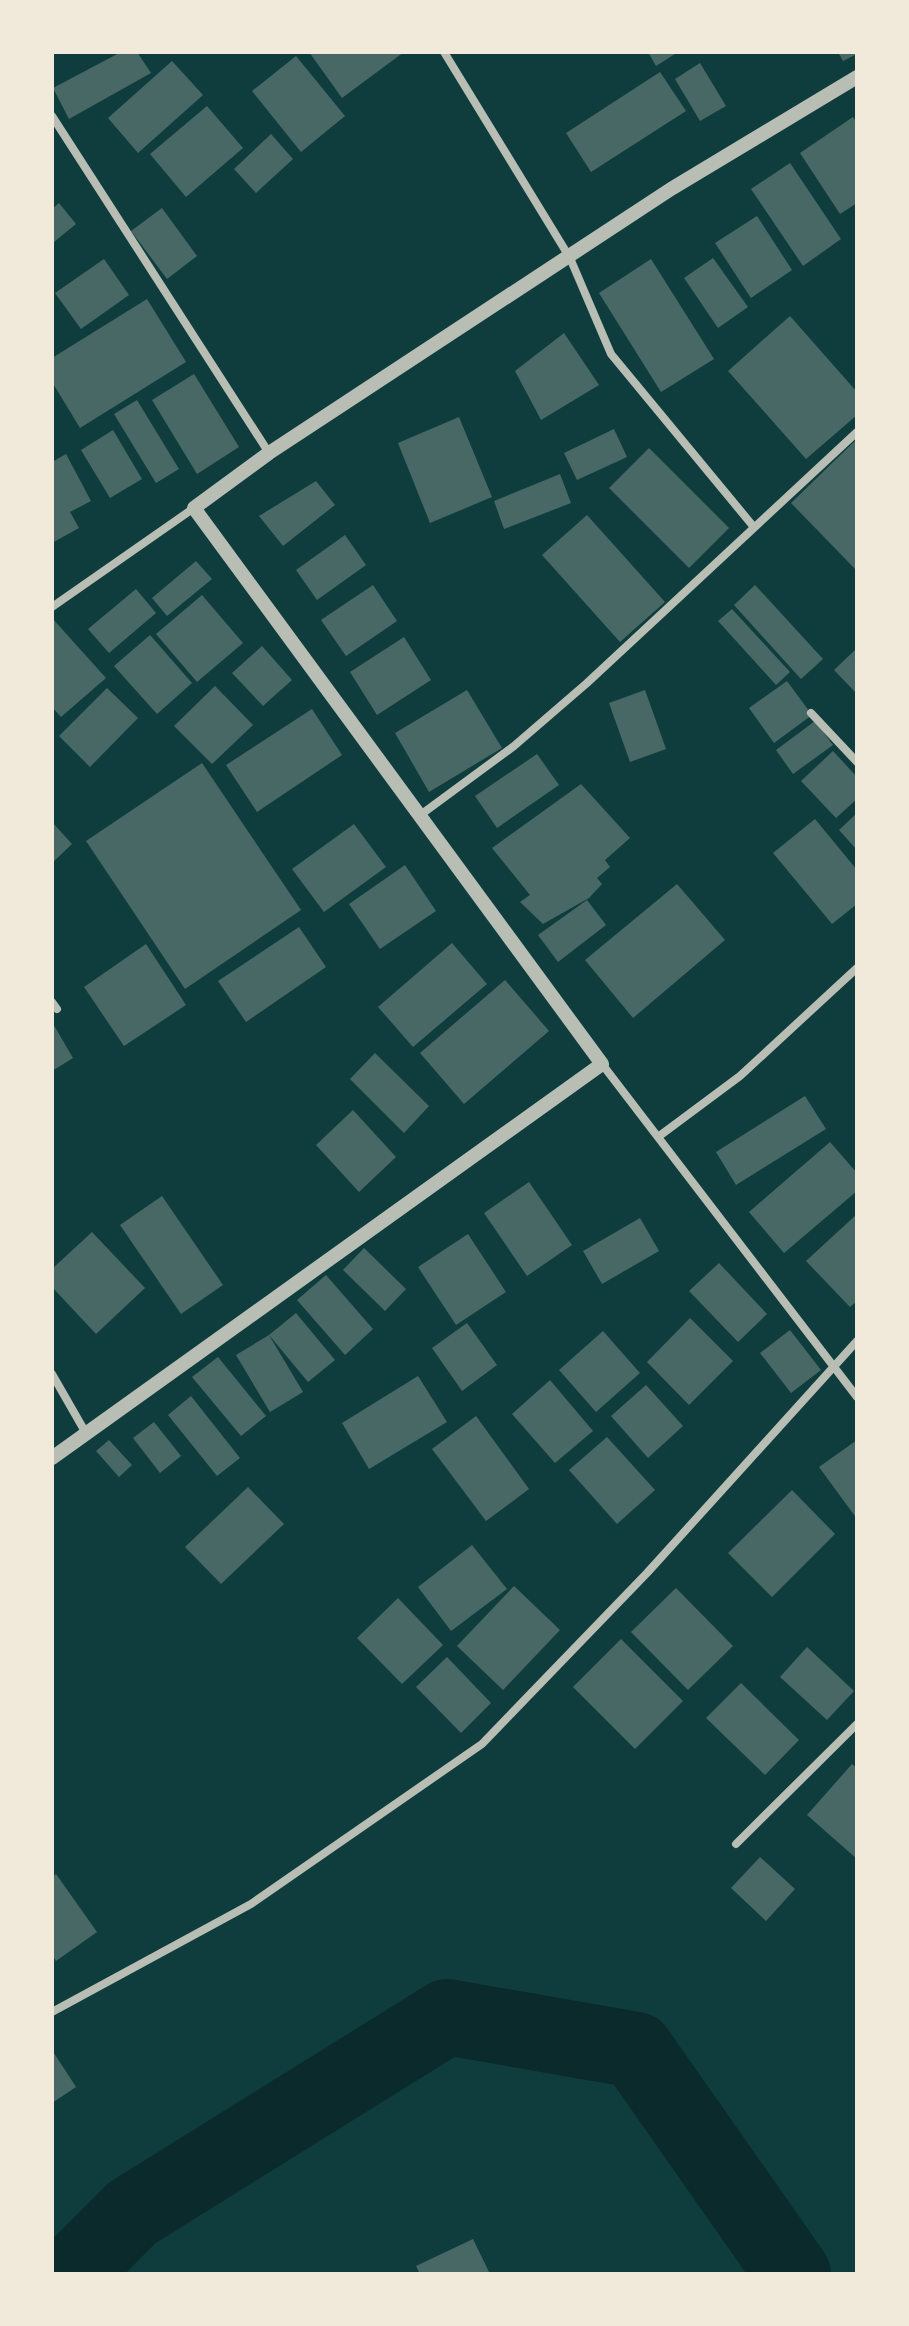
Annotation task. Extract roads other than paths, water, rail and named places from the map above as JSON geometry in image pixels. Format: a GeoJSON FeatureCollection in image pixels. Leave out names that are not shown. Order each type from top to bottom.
{"type":"FeatureCollection","features":[{"type":"Feature","properties":{"kind":"street"},"geometry":{"type":"LineString","coordinates":[[444,52],[570,258],[611,354],[753,526]]}},
{"type":"Feature","properties":{"kind":"street"},"geometry":{"type":"LineString","coordinates":[[52,607],[269,453],[671,189],[857,77]]}},
{"type":"Feature","properties":{"kind":"street"},"geometry":{"type":"LineString","coordinates":[[52,116],[269,453]]}},
{"type":"Feature","properties":{"kind":"street"},"geometry":{"type":"LineString","coordinates":[[419,816],[535,728],[857,432]]}},
{"type":"Feature","properties":{"kind":"street"},"geometry":{"type":"LineString","coordinates":[[194,508],[602,1064],[857,1397]]}},
{"type":"Feature","properties":{"kind":"street"},"geometry":{"type":"LineString","coordinates":[[811,713],[857,762]]}},
{"type":"Feature","properties":{"kind":"street"},"geometry":{"type":"LineString","coordinates":[[658,1137],[740,1076],[857,968]]}},
{"type":"Feature","properties":{"kind":"street"},"geometry":{"type":"LineString","coordinates":[[52,1458],[602,1064]]}},
{"type":"Feature","properties":{"kind":"street"},"geometry":{"type":"LineString","coordinates":[[52,2012],[251,1904],[482,1744],[647,1573],[857,1341]]}},
{"type":"Feature","properties":{"kind":"street"},"geometry":{"type":"LineString","coordinates":[[52,1374],[87,1435]]}},
{"type":"Feature","properties":{"kind":"street"},"geometry":{"type":"LineString","coordinates":[[736,1844],[857,1724]]}},
{"type":"Feature","properties":{"kind":"waterway"},"geometry":{"type":"LineString","coordinates":[[71,2274],[132,2213],[447,2017],[636,2050],[793,2274]]}}]}
